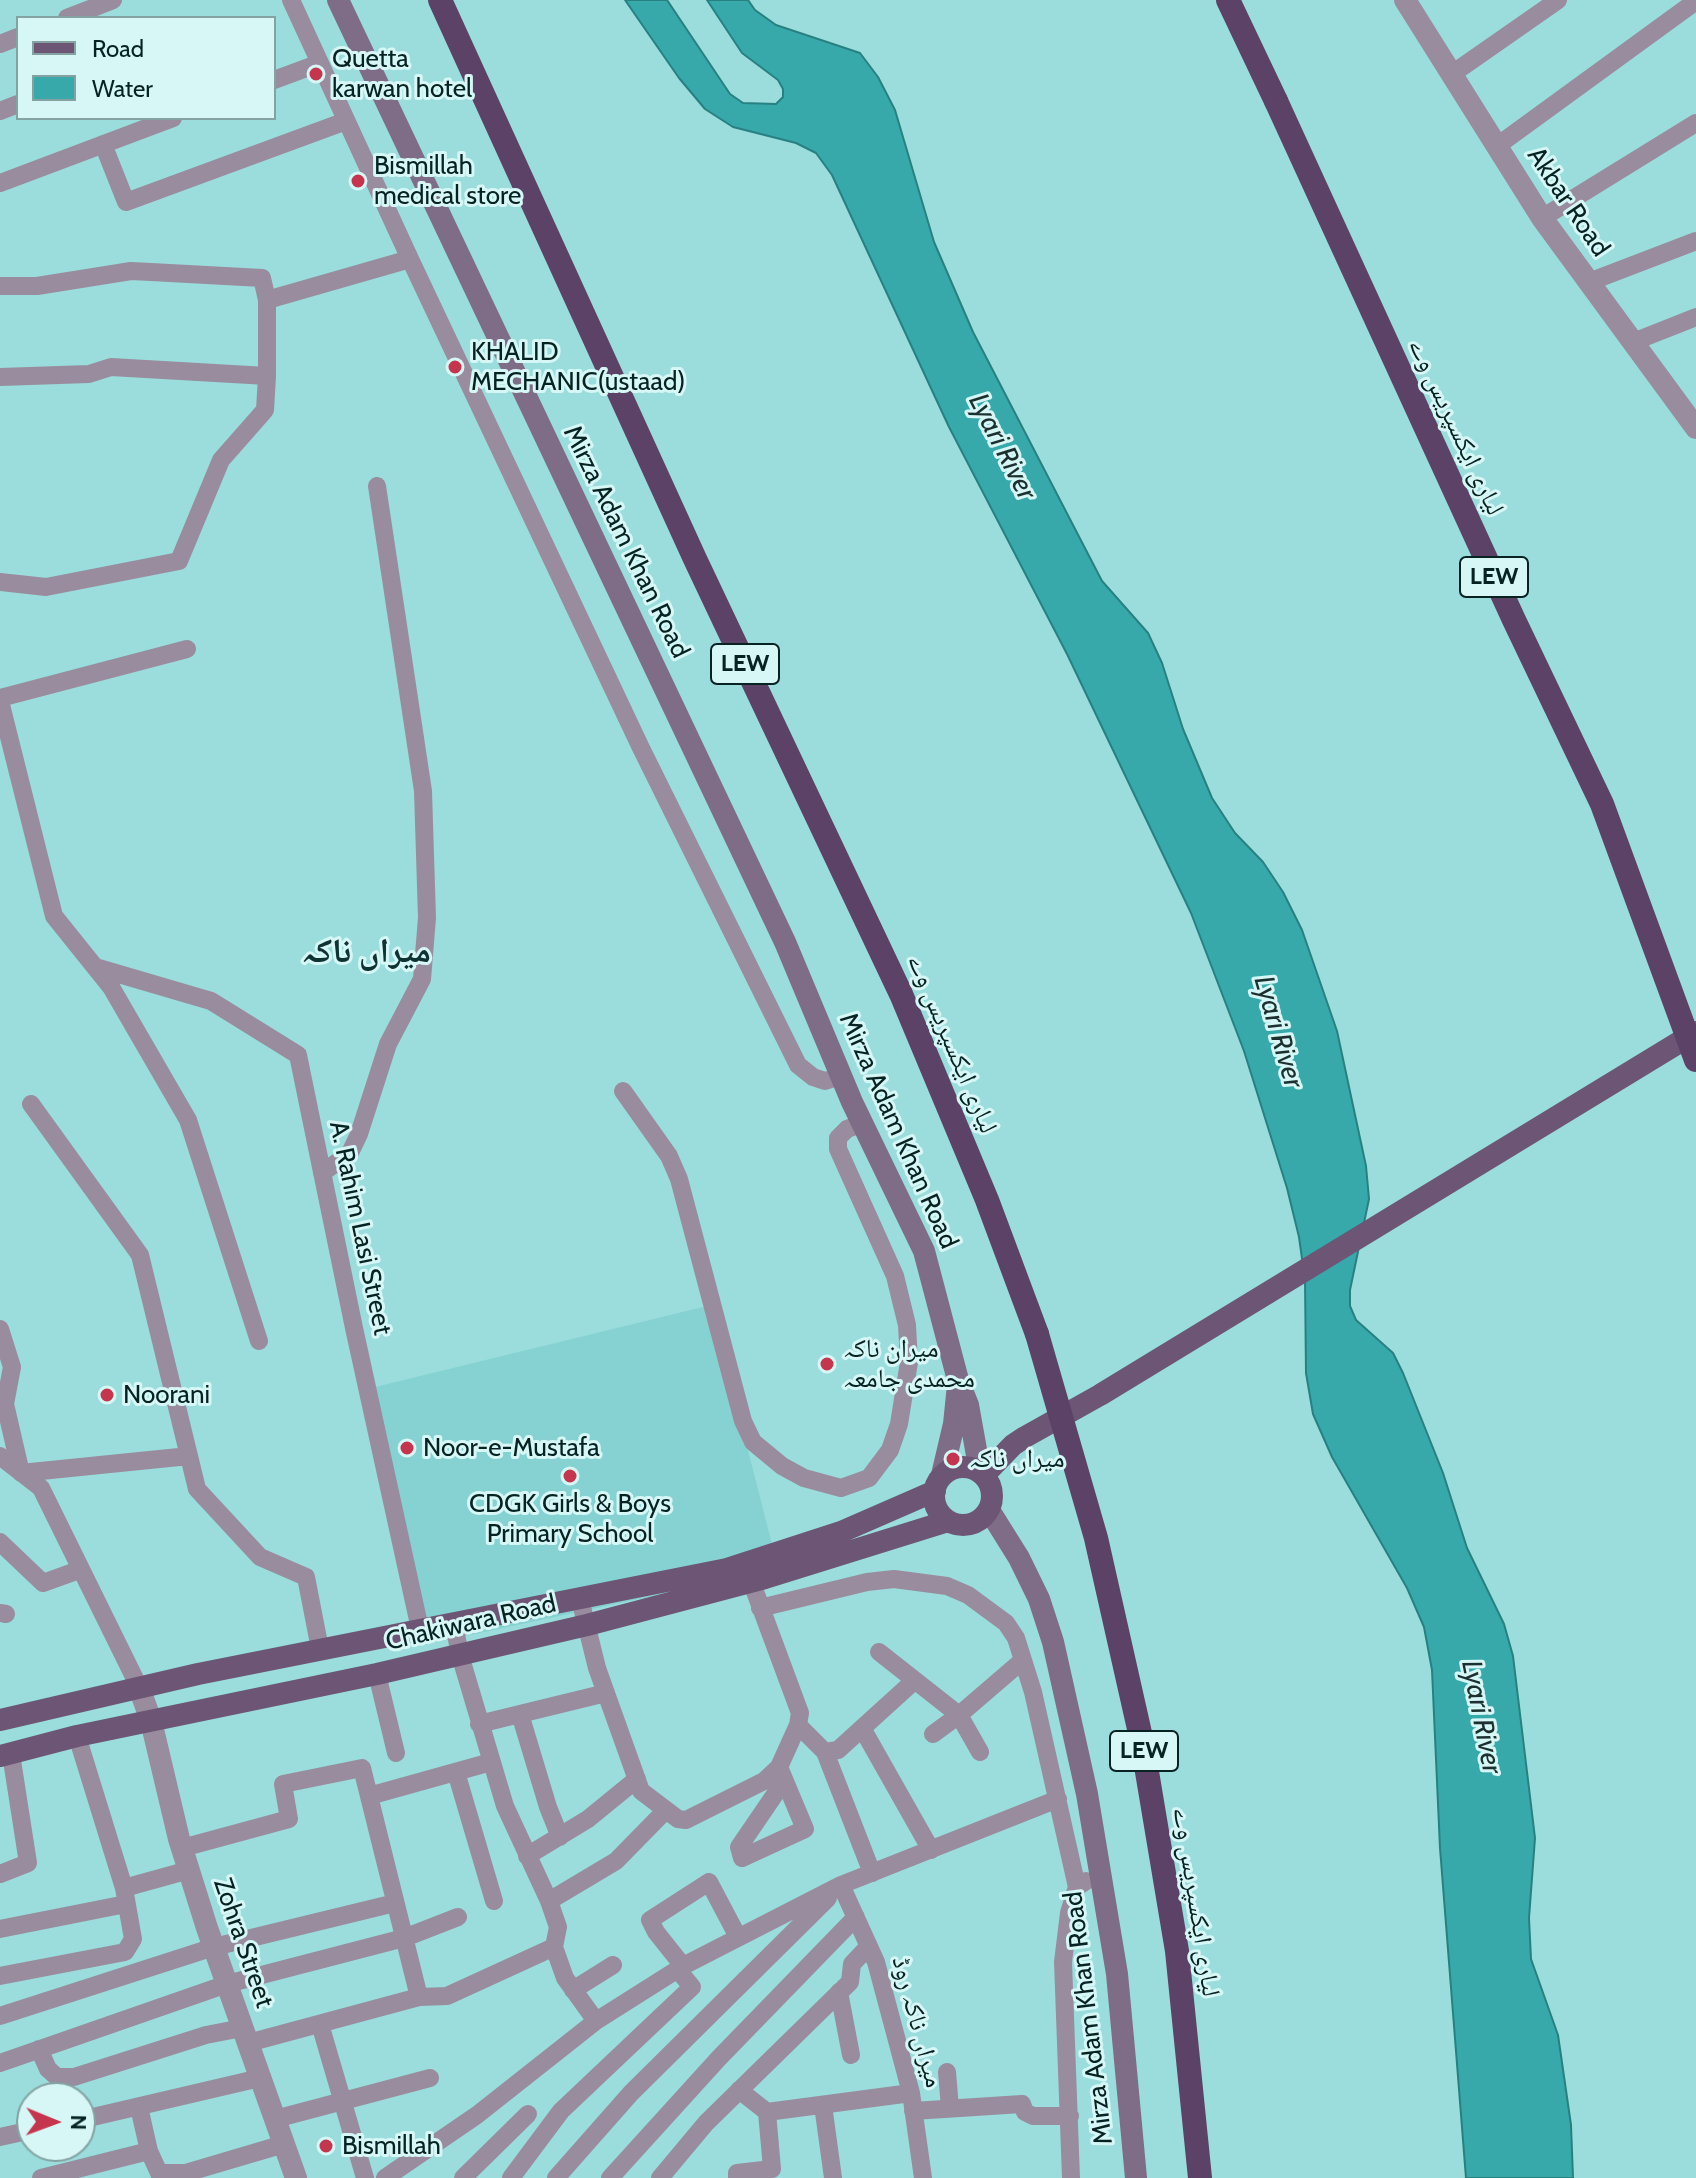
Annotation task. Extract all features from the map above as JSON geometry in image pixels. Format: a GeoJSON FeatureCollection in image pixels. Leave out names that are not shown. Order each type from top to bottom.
{"type":"FeatureCollection","features":[{"type":"Feature","properties":{"kind":"highway","name":"لیاری ایکسپریس وے"},"geometry":{"type":"LineString","coordinates":[[440,0],[695,559],[901,994],[987,1200],[1037,1334],[1096,1538],[1142,1742],[1177,1951],[1200,2178]]}},
{"type":"Feature","properties":{"kind":"highway","name":"لیاری ایکسپریس وے"},"geometry":{"type":"LineString","coordinates":[[1228,0],[1602,804],[1696,1060]]}},
{"type":"Feature","properties":{"kind":"main road","name":"Mirza Adam Khan Road"},"geometry":{"type":"LineString","coordinates":[[338,0],[785,942],[841,1076],[924,1251],[958,1380],[968,1405],[982,1473]]}},
{"type":"Feature","properties":{"kind":"main road"},"geometry":{"type":"LineString","coordinates":[[982,1473],[1013,1445],[1696,1032]]}},
{"type":"Feature","properties":{"kind":"main road","name":"Mirza Adam Khan Road"},"geometry":{"type":"LineString","coordinates":[[938,1483],[954,1424],[958,1380]]}},
{"type":"Feature","properties":{"kind":"main road"},"geometry":{"type":"LineString","coordinates":[[967,1466],[982,1473],[992,1491],[989,1510],[975,1523],[957,1525],[948,1521],[937,1508],[938,1483],[958,1467],[967,1466]]}},
{"type":"Feature","properties":{"kind":"main road","name":"Chakiwara Road"},"geometry":{"type":"LineString","coordinates":[[0,1720],[139,1687],[420,1629],[580,1599],[748,1573],[841,1532],[938,1483]]}},
{"type":"Feature","properties":{"kind":"main road","name":"Mirza Adam Khan Road"},"geometry":{"type":"LineString","coordinates":[[989,1510],[1032,1585],[1053,1642],[1087,1794],[1117,1974],[1136,2178]]}},
{"type":"Feature","properties":{"kind":"main road","name":"Chakiwara Road"},"geometry":{"type":"LineString","coordinates":[[6,1755],[77,1736],[377,1674],[587,1625],[748,1573],[948,1521]]}},
{"type":"Feature","properties":{"kind":"street"},"geometry":{"type":"LineString","coordinates":[[72,16],[113,0]]}},
{"type":"Feature","properties":{"kind":"street"},"geometry":{"type":"LineString","coordinates":[[291,0],[641,748],[798,1065],[813,1077],[825,1081],[841,1076]]}},
{"type":"Feature","properties":{"kind":"street"},"geometry":{"type":"LineString","coordinates":[[1452,74],[1558,0]]}},
{"type":"Feature","properties":{"kind":"street"},"geometry":{"type":"LineString","coordinates":[[1497,146],[1696,1]]}},
{"type":"Feature","properties":{"kind":"street","name":"Akbar Road"},"geometry":{"type":"LineString","coordinates":[[1411,2],[1542,218],[1696,428]]}},
{"type":"Feature","properties":{"kind":"street"},"geometry":{"type":"LineString","coordinates":[[276,79],[320,63]]}},
{"type":"Feature","properties":{"kind":"street"},"geometry":{"type":"LineString","coordinates":[[103,144],[126,202],[346,121]]}},
{"type":"Feature","properties":{"kind":"street"},"geometry":{"type":"LineString","coordinates":[[0,183],[103,144],[147,123]]}},
{"type":"Feature","properties":{"kind":"street"},"geometry":{"type":"LineString","coordinates":[[1542,218],[1696,123]]}},
{"type":"Feature","properties":{"kind":"street"},"geometry":{"type":"LineString","coordinates":[[1589,282],[1696,241]]}},
{"type":"Feature","properties":{"kind":"street"},"geometry":{"type":"LineString","coordinates":[[267,300],[410,259]]}},
{"type":"Feature","properties":{"kind":"street"},"geometry":{"type":"LineString","coordinates":[[0,286],[37,286],[131,271],[151,272],[262,278],[267,300],[265,410],[221,460],[179,561],[46,587],[0,582]]}},
{"type":"Feature","properties":{"kind":"street"},"geometry":{"type":"LineString","coordinates":[[1633,342],[1696,317]]}},
{"type":"Feature","properties":{"kind":"street"},"geometry":{"type":"LineString","coordinates":[[0,377],[89,374],[111,367],[267,376]]}},
{"type":"Feature","properties":{"kind":"street"},"geometry":{"type":"LineString","coordinates":[[322,1173],[350,1153],[359,1134],[388,1044],[422,979],[426,933],[423,791],[377,486]]}},
{"type":"Feature","properties":{"kind":"street"},"geometry":{"type":"LineString","coordinates":[[187,649],[0,700],[54,916],[111,987],[188,1120],[259,1341]]}},
{"type":"Feature","properties":{"kind":"street","name":"A. Rahim Lasi Street"},"geometry":{"type":"LineString","coordinates":[[95,967],[211,1001],[298,1055],[420,1629]]}},
{"type":"Feature","properties":{"kind":"street"},"geometry":{"type":"LineString","coordinates":[[623,1091],[669,1156],[679,1179],[743,1421],[753,1442],[782,1466],[804,1478],[824,1486],[841,1488],[869,1478],[890,1450],[903,1410],[909,1362],[907,1325],[895,1276],[838,1149],[838,1138],[847,1129],[863,1123]]}},
{"type":"Feature","properties":{"kind":"street"},"geometry":{"type":"LineString","coordinates":[[31,1104],[140,1255],[197,1489],[260,1557],[306,1577],[320,1649]]}},
{"type":"Feature","properties":{"kind":"street"},"geometry":{"type":"LineString","coordinates":[[0,1329],[12,1367],[5,1404],[21,1473]]}},
{"type":"Feature","properties":{"kind":"street"},"geometry":{"type":"LineString","coordinates":[[0,1456],[41,1488],[139,1687]]}},
{"type":"Feature","properties":{"kind":"street"},"geometry":{"type":"LineString","coordinates":[[21,1473],[189,1456]]}},
{"type":"Feature","properties":{"kind":"street"},"geometry":{"type":"LineString","coordinates":[[0,1542],[43,1583],[79,1570]]}},
{"type":"Feature","properties":{"kind":"street"},"geometry":{"type":"LineString","coordinates":[[580,1599],[597,1668],[641,1791],[678,1819],[686,1820],[782,1774],[798,1725],[800,1713],[748,1573]]}},
{"type":"Feature","properties":{"kind":"street"},"geometry":{"type":"LineString","coordinates":[[760,1608],[867,1582],[894,1579],[947,1586],[968,1595],[1006,1623],[1016,1638],[1033,1692],[1077,1887]]}},
{"type":"Feature","properties":{"kind":"street"},"geometry":{"type":"LineString","coordinates":[[454,1624],[479,1724],[505,1806],[558,1927],[554,1947],[565,1978],[596,2021]]}},
{"type":"Feature","properties":{"kind":"street"},"geometry":{"type":"LineString","coordinates":[[879,1652],[959,1715],[980,1752]]}},
{"type":"Feature","properties":{"kind":"street"},"geometry":{"type":"LineString","coordinates":[[933,1734],[1023,1660]]}},
{"type":"Feature","properties":{"kind":"street"},"geometry":{"type":"LineString","coordinates":[[377,1674],[396,1753]]}},
{"type":"Feature","properties":{"kind":"street"},"geometry":{"type":"LineString","coordinates":[[825,1752],[838,1750],[914,1681]]}},
{"type":"Feature","properties":{"kind":"street","name":"Zohra Street"},"geometry":{"type":"LineString","coordinates":[[139,1687],[151,1721],[189,1870],[296,2178]]}},
{"type":"Feature","properties":{"kind":"street"},"geometry":{"type":"LineString","coordinates":[[479,1724],[606,1693]]}},
{"type":"Feature","properties":{"kind":"street"},"geometry":{"type":"LineString","coordinates":[[520,1714],[560,1837]]}},
{"type":"Feature","properties":{"kind":"street"},"geometry":{"type":"LineString","coordinates":[[798,1725],[825,1752],[872,1873]]}},
{"type":"Feature","properties":{"kind":"street"},"geometry":{"type":"LineString","coordinates":[[862,1728],[931,1850]]}},
{"type":"Feature","properties":{"kind":"street"},"geometry":{"type":"LineString","coordinates":[[0,1976],[125,1952],[133,1939],[125,1896],[77,1736]]}},
{"type":"Feature","properties":{"kind":"street"},"geometry":{"type":"LineString","coordinates":[[0,1874],[28,1863],[6,1755]]}},
{"type":"Feature","properties":{"kind":"street"},"geometry":{"type":"LineString","coordinates":[[369,1796],[491,1762]]}},
{"type":"Feature","properties":{"kind":"street"},"geometry":{"type":"LineString","coordinates":[[182,1848],[289,1819],[283,1784],[362,1768],[419,1997]]}},
{"type":"Feature","properties":{"kind":"street"},"geometry":{"type":"LineString","coordinates":[[456,1772],[494,1901]]}},
{"type":"Feature","properties":{"kind":"street"},"geometry":{"type":"LineString","coordinates":[[527,1856],[560,1837],[637,1779]]}},
{"type":"Feature","properties":{"kind":"street"},"geometry":{"type":"LineString","coordinates":[[385,2178],[477,2115],[596,2021],[680,1968],[841,1885],[1058,1799]]}},
{"type":"Feature","properties":{"kind":"street"},"geometry":{"type":"LineString","coordinates":[[549,1901],[616,1861],[666,1810]]}},
{"type":"Feature","properties":{"kind":"street","name":"Mirza Adam Khan Road"},"geometry":{"type":"LineString","coordinates":[[1071,2178],[1063,1962],[1069,1913],[1077,1887],[1098,1873],[1096,1853]]}},
{"type":"Feature","properties":{"kind":"street"},"geometry":{"type":"LineString","coordinates":[[0,1929],[125,1896],[189,1870]]}},
{"type":"Feature","properties":{"kind":"street"},"geometry":{"type":"LineString","coordinates":[[511,2178],[561,2111],[692,1987],[650,1920],[709,1882],[738,1937]]}},
{"type":"Feature","properties":{"kind":"street"},"geometry":{"type":"LineString","coordinates":[[556,2178],[631,2093],[841,1885]]}},
{"type":"Feature","properties":{"kind":"street","name":"میراں ناکہ روڈ"},"geometry":{"type":"LineString","coordinates":[[841,1885],[876,1962],[912,2102],[923,2178]]}},
{"type":"Feature","properties":{"kind":"street"},"geometry":{"type":"LineString","coordinates":[[0,2016],[214,1947],[395,1903]]}},
{"type":"Feature","properties":{"kind":"street"},"geometry":{"type":"LineString","coordinates":[[0,2063],[227,1984],[404,1938],[458,1917]]}},
{"type":"Feature","properties":{"kind":"street"},"geometry":{"type":"LineString","coordinates":[[610,2178],[719,2058],[856,1917]]}},
{"type":"Feature","properties":{"kind":"street"},"geometry":{"type":"LineString","coordinates":[[660,2178],[706,2123],[850,1982],[852,1964],[869,1946]]}},
{"type":"Feature","properties":{"kind":"street"},"geometry":{"type":"LineString","coordinates":[[39,2049],[48,2069],[57,2077],[74,2077],[206,2035],[245,2036],[320,2024],[419,1997],[447,1996],[554,1947]]}},
{"type":"Feature","properties":{"kind":"street"},"geometry":{"type":"LineString","coordinates":[[573,1990],[613,1965]]}},
{"type":"Feature","properties":{"kind":"street"},"geometry":{"type":"LineString","coordinates":[[839,1992],[851,2055]]}},
{"type":"Feature","properties":{"kind":"street"},"geometry":{"type":"LineString","coordinates":[[320,2024],[365,2178]]}},
{"type":"Feature","properties":{"kind":"street"},"geometry":{"type":"LineString","coordinates":[[947,2072],[950,2108]]}},
{"type":"Feature","properties":{"kind":"street"},"geometry":{"type":"LineString","coordinates":[[96,2116],[260,2078]]}},
{"type":"Feature","properties":{"kind":"street"},"geometry":{"type":"LineString","coordinates":[[275,2119],[430,2078]]}},
{"type":"Feature","properties":{"kind":"street"},"geometry":{"type":"LineString","coordinates":[[739,2090],[767,2112],[823,2105],[912,2102],[950,2108],[1022,2104],[1025,2112],[1033,2116],[1070,2116]]}},
{"type":"Feature","properties":{"kind":"street"},"geometry":{"type":"LineString","coordinates":[[823,2105],[833,2178]]}},
{"type":"Feature","properties":{"kind":"street"},"geometry":{"type":"LineString","coordinates":[[139,2107],[149,2151],[159,2173],[186,2173],[284,2144]]}},
{"type":"Feature","properties":{"kind":"street"},"geometry":{"type":"LineString","coordinates":[[737,2178],[737,2173],[772,2169],[767,2112]]}},
{"type":"Feature","properties":{"kind":"street"},"geometry":{"type":"LineString","coordinates":[[463,2178],[528,2114]]}},
{"type":"Feature","properties":{"kind":"street"},"geometry":{"type":"LineString","coordinates":[[41,2178],[149,2151]]}},
{"type":"Feature","properties":{"kind":"shaded area","name":"CDGK Girls & Boys Primary School"},"geometry":{"type":"Polygon","coordinates":[[[711,1305],[777,1564],[738,1578],[423,1645],[367,1389],[711,1305]]]}},
{"type":"Feature","properties":{"kind":"water","name":"Lyari River"},"geometry":{"type":"Polygon","coordinates":[[[625,0],[667,0],[730,94],[743,103],[776,104],[783,97],[783,89],[778,80],[742,53],[707,0],[748,0],[755,10],[776,25],[860,53],[878,77],[895,110],[934,242],[973,332],[1102,581],[1148,633],[1212,798],[1235,833],[1263,862],[1283,892],[1302,930],[1337,1031],[1366,1166],[1369,1199],[1350,1290],[1350,1306],[1356,1320],[1393,1353],[1403,1373],[1443,1473],[1467,1548],[1504,1624],[1513,1656],[1535,1838],[1529,1918],[1531,1959],[1558,2035],[1571,2125],[1573,2178],[1466,2178],[1440,1848],[1432,1670],[1424,1627],[1407,1588],[1332,1457],[1313,1414],[1306,1373],[1305,1280],[1299,1237],[1244,1051],[1191,913],[1067,654],[949,427],[832,175],[816,153],[796,143],[733,127],[705,109],[679,78],[625,0]]]}},
{"type":"Feature","properties":{"kind":"place","name":"Quetta karwan hotel"},"geometry":{"type":"Point","coordinates":[316,74]}},
{"type":"Feature","properties":{"kind":"place","name":"Bismillah medical store"},"geometry":{"type":"Point","coordinates":[358,181]}},
{"type":"Feature","properties":{"kind":"place","name":"KHALID MECHANIC(ustaad)"},"geometry":{"type":"Point","coordinates":[455,367]}},
{"type":"Feature","properties":{"kind":"place","name":"میران ناکہ محمدی جامعہ"},"geometry":{"type":"Point","coordinates":[827,1364]}},
{"type":"Feature","properties":{"kind":"place","name":"Noorani"},"geometry":{"type":"Point","coordinates":[107,1395]}},
{"type":"Feature","properties":{"kind":"place","name":"Noor-e-Mustafa"},"geometry":{"type":"Point","coordinates":[407,1448]}},
{"type":"Feature","properties":{"kind":"place","name":"میراں ناکہ"},"geometry":{"type":"Point","coordinates":[953,1459]}},
{"type":"Feature","properties":{"kind":"place","name":"CDGK Girls & Boys Primary School"},"geometry":{"type":"Point","coordinates":[570,1476]}},
{"type":"Feature","properties":{"kind":"place","name":"Bismillah"},"geometry":{"type":"Point","coordinates":[326,2146]}},
{"type":"Feature","properties":{"kind":"district","name":"میراں ناکہ"},"geometry":{"type":"Point","coordinates":[366,952]}}]}
